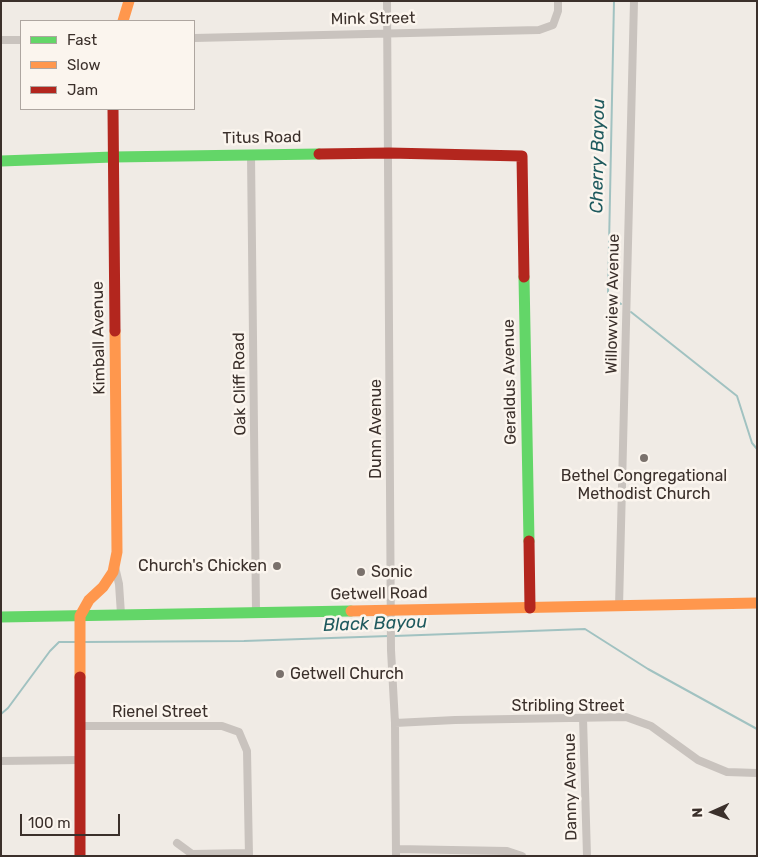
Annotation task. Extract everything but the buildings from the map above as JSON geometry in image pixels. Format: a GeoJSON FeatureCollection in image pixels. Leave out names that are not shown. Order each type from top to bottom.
{"type":"FeatureCollection","features":[{"type":"Feature","properties":{"kind":"street"},"geometry":{"type":"LineString","coordinates":[[123,20],[129,1]]}},
{"type":"Feature","properties":{"kind":"street","name":"Dunn Avenue"},"geometry":{"type":"LineString","coordinates":[[387,1],[391,642],[395,723],[396,852]]}},
{"type":"Feature","properties":{"kind":"street","name":"Mink Street"},"geometry":{"type":"LineString","coordinates":[[195,38],[539,30],[553,25],[558,11],[558,1]]}},
{"type":"Feature","properties":{"kind":"street","name":"Willowview Avenue"},"geometry":{"type":"LineString","coordinates":[[620,607],[634,1]]}},
{"type":"Feature","properties":{"kind":"street"},"geometry":{"type":"LineString","coordinates":[[1,40],[20,40]]}},
{"type":"Feature","properties":{"kind":"street","name":"Kimball Avenue"},"geometry":{"type":"LineString","coordinates":[[80,616],[88,600],[103,587],[113,572],[117,552],[114,110]]}},
{"type":"Feature","properties":{"kind":"street","name":"Titus Road"},"geometry":{"type":"LineString","coordinates":[[1,161],[113,157],[389,153],[522,156]]}},
{"type":"Feature","properties":{"kind":"street","name":"Oak Cliff Road"},"geometry":{"type":"LineString","coordinates":[[251,155],[256,612]]}},
{"type":"Feature","properties":{"kind":"street","name":"Geraldus Avenue"},"geometry":{"type":"LineString","coordinates":[[522,156],[530,608]]}},
{"type":"Feature","properties":{"kind":"street","name":"Kimball Avenue"},"geometry":{"type":"LineString","coordinates":[[114,567],[119,584],[121,614]]}},
{"type":"Feature","properties":{"kind":"street","name":"Getwell Road"},"geometry":{"type":"LineString","coordinates":[[1,617],[757,603]]}},
{"type":"Feature","properties":{"kind":"street"},"geometry":{"type":"LineString","coordinates":[[80,616],[80,856]]}},
{"type":"Feature","properties":{"kind":"street","name":"Danny Avenue"},"geometry":{"type":"LineString","coordinates":[[584,718],[587,856]]}},
{"type":"Feature","properties":{"kind":"street","name":"Stribling Street"},"geometry":{"type":"LineString","coordinates":[[395,723],[626,718],[651,726],[698,760],[727,772],[757,773]]}},
{"type":"Feature","properties":{"kind":"street","name":"Rienel Street"},"geometry":{"type":"LineString","coordinates":[[80,726],[222,726],[239,732],[246,751],[249,854]]}},
{"type":"Feature","properties":{"kind":"street"},"geometry":{"type":"LineString","coordinates":[[1,761],[79,760]]}},
{"type":"Feature","properties":{"kind":"street"},"geometry":{"type":"LineString","coordinates":[[177,843],[192,854],[249,854]]}},
{"type":"Feature","properties":{"kind":"street"},"geometry":{"type":"LineString","coordinates":[[396,852],[507,851],[522,856]]}},
{"type":"Feature","properties":{"kind":"waterway","name":"Cherry Bayou"},"geometry":{"type":"LineString","coordinates":[[614,1],[608,294],[621,304]]}},
{"type":"Feature","properties":{"kind":"waterway","name":"Cherry Bayou"},"geometry":{"type":"LineString","coordinates":[[631,312],[737,396],[752,443],[757,449]]}},
{"type":"Feature","properties":{"kind":"waterway","name":"Black Bayou"},"geometry":{"type":"LineString","coordinates":[[394,636],[585,629],[648,669],[757,729]]}},
{"type":"Feature","properties":{"kind":"waterway","name":"Black Bayou"},"geometry":{"type":"LineString","coordinates":[[84,642],[244,641],[389,636]]}},
{"type":"Feature","properties":{"kind":"waterway","name":"Black Bayou"},"geometry":{"type":"LineString","coordinates":[[1,714],[8,708],[50,651],[59,642],[77,642]]}},
{"type":"Feature","properties":{"kind":"traffic: fast"},"geometry":{"type":"LineString","coordinates":[[1,161],[113,157],[319,154]]}},
{"type":"Feature","properties":{"kind":"traffic: fast"},"geometry":{"type":"LineString","coordinates":[[524,277],[529,541]]}},
{"type":"Feature","properties":{"kind":"traffic: fast"},"geometry":{"type":"LineString","coordinates":[[1,617],[351,611]]}},
{"type":"Feature","properties":{"kind":"traffic: slow"},"geometry":{"type":"LineString","coordinates":[[123,20],[129,1]]}},
{"type":"Feature","properties":{"kind":"traffic: slow"},"geometry":{"type":"LineString","coordinates":[[80,677],[80,616],[89,600],[103,587],[113,572],[117,552],[115,331]]}},
{"type":"Feature","properties":{"kind":"traffic: slow"},"geometry":{"type":"LineString","coordinates":[[351,611],[757,603]]}},
{"type":"Feature","properties":{"kind":"traffic: jam"},"geometry":{"type":"LineString","coordinates":[[113,110],[115,331]]}},
{"type":"Feature","properties":{"kind":"traffic: jam"},"geometry":{"type":"LineString","coordinates":[[319,154],[389,153],[522,156],[524,277]]}},
{"type":"Feature","properties":{"kind":"traffic: jam"},"geometry":{"type":"LineString","coordinates":[[529,541],[530,608]]}},
{"type":"Feature","properties":{"kind":"traffic: jam"},"geometry":{"type":"LineString","coordinates":[[80,677],[80,856]]}},
{"type":"Feature","properties":{"kind":"place","name":"Bethel Congregational Methodist Church"},"geometry":{"type":"Point","coordinates":[644,458]}},
{"type":"Feature","properties":{"kind":"place","name":"Church's Chicken"},"geometry":{"type":"Point","coordinates":[277,566]}},
{"type":"Feature","properties":{"kind":"place","name":"Sonic"},"geometry":{"type":"Point","coordinates":[361,572]}},
{"type":"Feature","properties":{"kind":"place","name":"Getwell Church"},"geometry":{"type":"Point","coordinates":[280,674]}}]}
